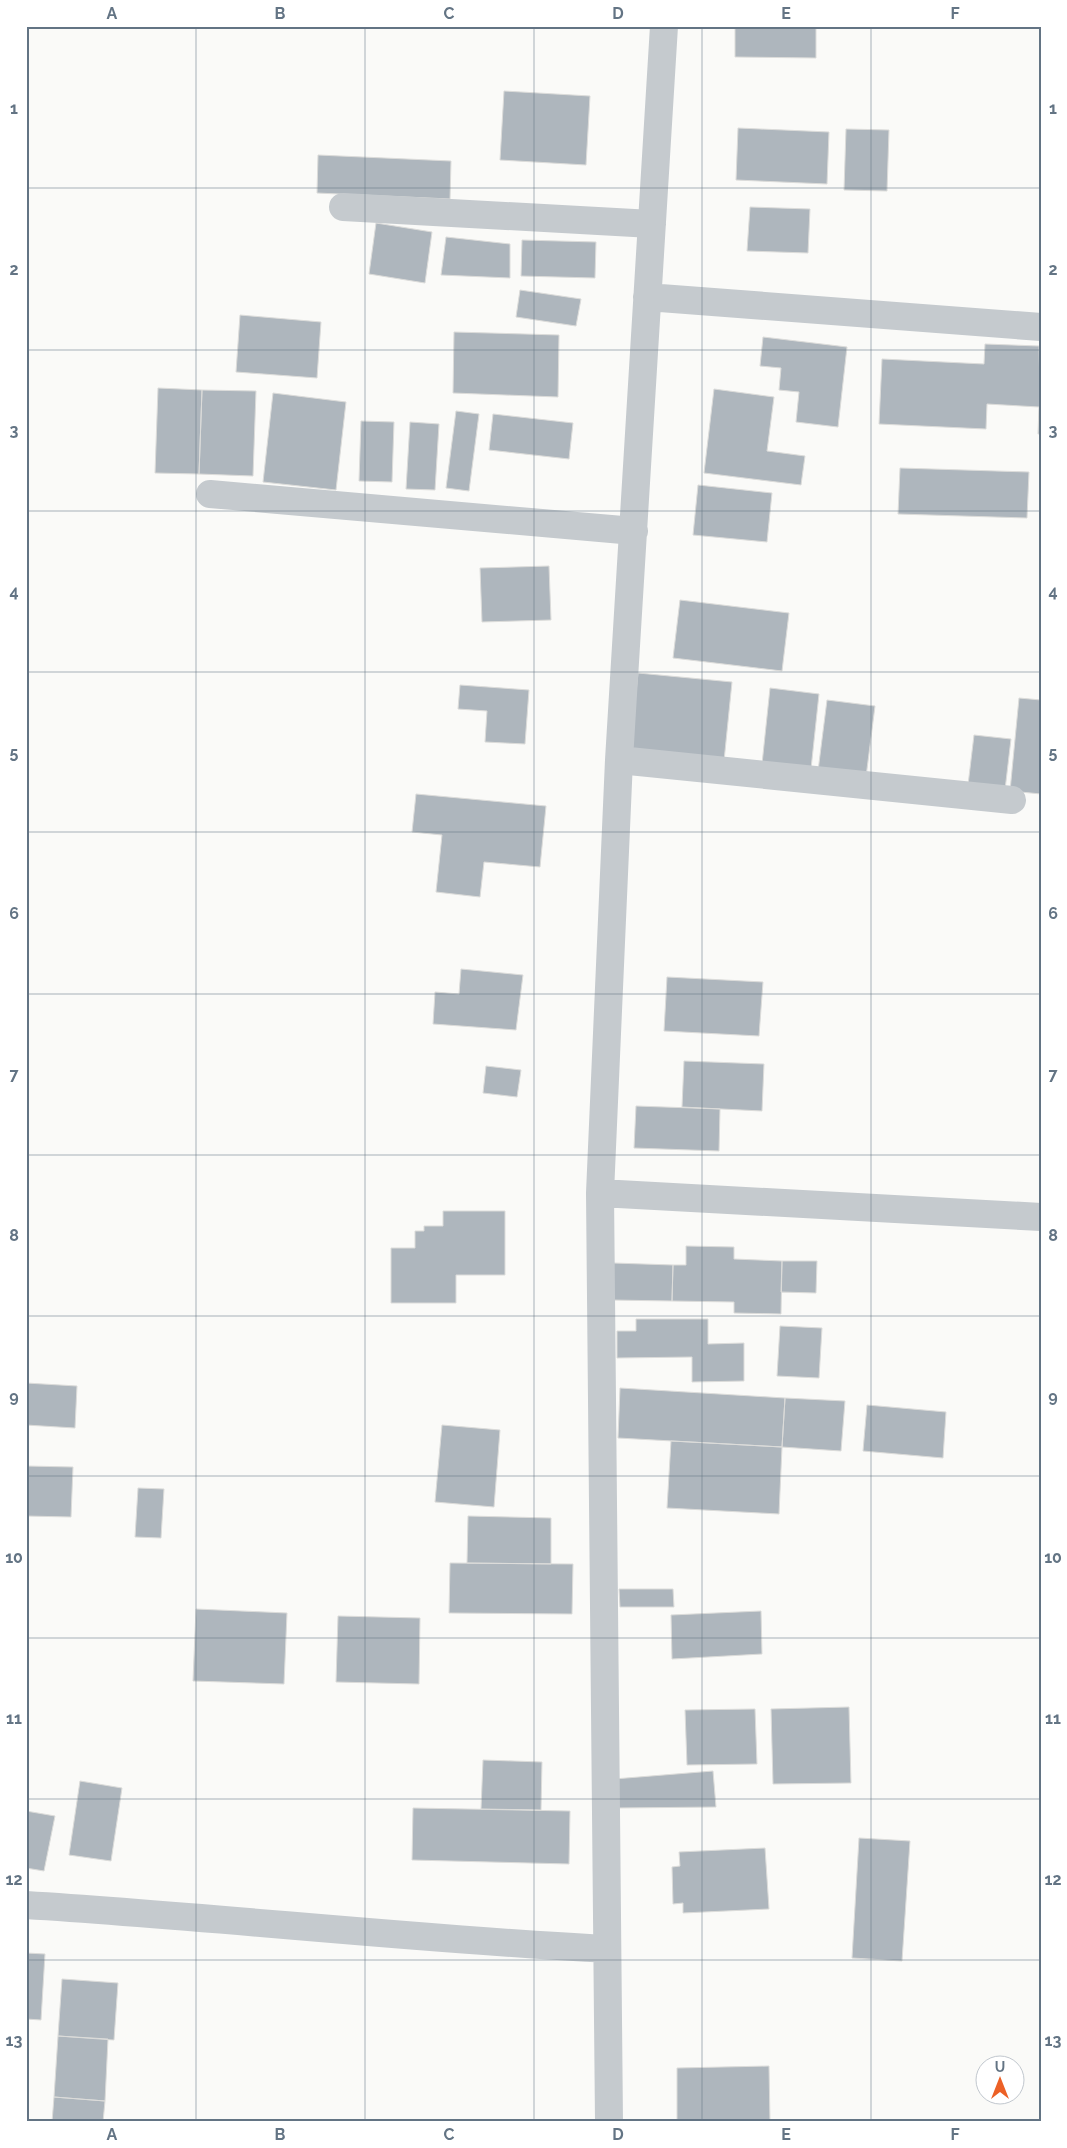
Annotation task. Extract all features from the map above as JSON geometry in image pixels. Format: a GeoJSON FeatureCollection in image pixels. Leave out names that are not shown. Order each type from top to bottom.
{"type":"FeatureCollection","features":[{"type":"Feature","properties":{"kind":"street"},"geometry":{"type":"LineString","coordinates":[[609,2122],[600,1193],[619,760],[664,26]]}},
{"type":"Feature","properties":{"kind":"street"},"geometry":{"type":"LineString","coordinates":[[343,207],[652,224]]}},
{"type":"Feature","properties":{"kind":"street"},"geometry":{"type":"LineString","coordinates":[[647,297],[1041,327]]}},
{"type":"Feature","properties":{"kind":"street"},"geometry":{"type":"LineString","coordinates":[[210,494],[634,531]]}},
{"type":"Feature","properties":{"kind":"street"},"geometry":{"type":"LineString","coordinates":[[619,760],[1012,800]]}},
{"type":"Feature","properties":{"kind":"street"},"geometry":{"type":"LineString","coordinates":[[600,1193],[1041,1217]]}},
{"type":"Feature","properties":{"kind":"street"},"geometry":{"type":"LineString","coordinates":[[26,1905],[146,1912],[516,1945],[607,1950]]}},
{"type":"Feature","properties":{"kind":"building"},"geometry":{"type":"Polygon","coordinates":[[[735,26],[816,26],[816,58],[735,57],[735,26]]]}},
{"type":"Feature","properties":{"kind":"building"},"geometry":{"type":"Polygon","coordinates":[[[504,91],[590,96],[586,165],[500,160],[504,91]]]}},
{"type":"Feature","properties":{"kind":"building"},"geometry":{"type":"Polygon","coordinates":[[[738,128],[829,132],[827,184],[736,180],[738,128]]]}},
{"type":"Feature","properties":{"kind":"building"},"geometry":{"type":"Polygon","coordinates":[[[846,129],[889,130],[887,191],[844,190],[846,129]]]}},
{"type":"Feature","properties":{"kind":"building"},"geometry":{"type":"Polygon","coordinates":[[[318,155],[451,161],[450,199],[317,193],[318,155]]]}},
{"type":"Feature","properties":{"kind":"building"},"geometry":{"type":"Polygon","coordinates":[[[750,207],[810,209],[808,253],[747,251],[750,207]]]}},
{"type":"Feature","properties":{"kind":"building"},"geometry":{"type":"Polygon","coordinates":[[[376,223],[432,232],[425,283],[369,274],[376,223]]]}},
{"type":"Feature","properties":{"kind":"building"},"geometry":{"type":"Polygon","coordinates":[[[446,237],[510,244],[510,278],[441,275],[446,237]]]}},
{"type":"Feature","properties":{"kind":"building"},"geometry":{"type":"Polygon","coordinates":[[[522,240],[596,242],[595,278],[521,276],[522,240]]]}},
{"type":"Feature","properties":{"kind":"building"},"geometry":{"type":"Polygon","coordinates":[[[520,290],[581,299],[576,326],[516,317],[520,290]]]}},
{"type":"Feature","properties":{"kind":"building"},"geometry":{"type":"Polygon","coordinates":[[[240,315],[321,322],[317,378],[236,372],[240,315]]]}},
{"type":"Feature","properties":{"kind":"building"},"geometry":{"type":"Polygon","coordinates":[[[454,332],[559,335],[558,397],[453,393],[454,332]]]}},
{"type":"Feature","properties":{"kind":"building"},"geometry":{"type":"Polygon","coordinates":[[[763,337],[847,347],[838,427],[796,422],[799,392],[779,390],[781,368],[760,366],[763,337]]]}},
{"type":"Feature","properties":{"kind":"building"},"geometry":{"type":"Polygon","coordinates":[[[985,344],[1039,346],[1041,434],[1038,434],[1039,407],[987,404],[986,429],[879,424],[882,359],[984,364],[985,344]]]}},
{"type":"Feature","properties":{"kind":"building"},"geometry":{"type":"Polygon","coordinates":[[[158,388],[202,390],[199,474],[155,473],[158,388]]]}},
{"type":"Feature","properties":{"kind":"building"},"geometry":{"type":"Polygon","coordinates":[[[714,389],[774,397],[767,451],[805,456],[801,485],[704,473],[714,389]]]}},
{"type":"Feature","properties":{"kind":"building"},"geometry":{"type":"Polygon","coordinates":[[[202,390],[256,391],[253,476],[199,474],[202,390]]]}},
{"type":"Feature","properties":{"kind":"building"},"geometry":{"type":"Polygon","coordinates":[[[273,393],[346,402],[336,490],[263,482],[273,393]]]}},
{"type":"Feature","properties":{"kind":"building"},"geometry":{"type":"Polygon","coordinates":[[[456,411],[479,414],[469,491],[446,488],[456,411]]]}},
{"type":"Feature","properties":{"kind":"building"},"geometry":{"type":"Polygon","coordinates":[[[493,414],[573,423],[569,459],[489,450],[493,414]]]}},
{"type":"Feature","properties":{"kind":"building"},"geometry":{"type":"Polygon","coordinates":[[[361,421],[394,422],[392,482],[359,481],[361,421]]]}},
{"type":"Feature","properties":{"kind":"building"},"geometry":{"type":"Polygon","coordinates":[[[410,422],[439,424],[435,490],[406,489],[410,422]]]}},
{"type":"Feature","properties":{"kind":"building"},"geometry":{"type":"Polygon","coordinates":[[[900,468],[1029,472],[1027,518],[898,514],[900,468]]]}},
{"type":"Feature","properties":{"kind":"building"},"geometry":{"type":"Polygon","coordinates":[[[698,485],[772,493],[767,542],[693,535],[698,485]]]}},
{"type":"Feature","properties":{"kind":"building"},"geometry":{"type":"Polygon","coordinates":[[[549,566],[551,620],[482,622],[480,568],[549,566]]]}},
{"type":"Feature","properties":{"kind":"building"},"geometry":{"type":"Polygon","coordinates":[[[680,600],[789,613],[782,671],[673,658],[680,600]]]}},
{"type":"Feature","properties":{"kind":"building"},"geometry":{"type":"Polygon","coordinates":[[[638,673],[732,682],[724,761],[630,751],[638,673]]]}},
{"type":"Feature","properties":{"kind":"building"},"geometry":{"type":"Polygon","coordinates":[[[460,685],[529,690],[525,744],[485,742],[487,711],[458,709],[460,685]]]}},
{"type":"Feature","properties":{"kind":"building"},"geometry":{"type":"Polygon","coordinates":[[[770,688],[819,694],[811,769],[762,764],[770,688]]]}},
{"type":"Feature","properties":{"kind":"building"},"geometry":{"type":"Polygon","coordinates":[[[1019,698],[1041,700],[1041,794],[1010,791],[1019,698]]]}},
{"type":"Feature","properties":{"kind":"building"},"geometry":{"type":"Polygon","coordinates":[[[827,700],[875,706],[866,777],[818,771],[827,700]]]}},
{"type":"Feature","properties":{"kind":"building"},"geometry":{"type":"Polygon","coordinates":[[[974,735],[1011,739],[1005,790],[968,785],[974,735]]]}},
{"type":"Feature","properties":{"kind":"building"},"geometry":{"type":"Polygon","coordinates":[[[416,794],[546,806],[540,867],[484,862],[480,897],[436,892],[442,835],[412,832],[416,794]]]}},
{"type":"Feature","properties":{"kind":"building"},"geometry":{"type":"Polygon","coordinates":[[[461,969],[523,975],[516,1030],[433,1024],[435,992],[459,994],[461,969]]]}},
{"type":"Feature","properties":{"kind":"building"},"geometry":{"type":"Polygon","coordinates":[[[667,977],[763,982],[759,1036],[664,1031],[667,977]]]}},
{"type":"Feature","properties":{"kind":"building"},"geometry":{"type":"Polygon","coordinates":[[[684,1061],[764,1064],[762,1111],[682,1107],[684,1061]]]}},
{"type":"Feature","properties":{"kind":"building"},"geometry":{"type":"Polygon","coordinates":[[[486,1066],[521,1070],[517,1097],[483,1093],[486,1066]]]}},
{"type":"Feature","properties":{"kind":"building"},"geometry":{"type":"Polygon","coordinates":[[[636,1106],[720,1109],[719,1151],[634,1148],[636,1106]]]}},
{"type":"Feature","properties":{"kind":"building"},"geometry":{"type":"Polygon","coordinates":[[[443,1211],[505,1211],[505,1275],[456,1275],[456,1303],[391,1303],[391,1248],[415,1248],[415,1231],[424,1231],[424,1226],[443,1226],[443,1211]]]}},
{"type":"Feature","properties":{"kind":"building"},"geometry":{"type":"Polygon","coordinates":[[[686,1246],[734,1247],[734,1259],[782,1261],[781,1314],[734,1313],[734,1302],[672,1301],[673,1265],[686,1265],[686,1246]]]}},
{"type":"Feature","properties":{"kind":"building"},"geometry":{"type":"Polygon","coordinates":[[[782,1261],[817,1261],[816,1293],[781,1292],[782,1261]]]}},
{"type":"Feature","properties":{"kind":"building"},"geometry":{"type":"Polygon","coordinates":[[[613,1263],[673,1265],[672,1301],[612,1300],[613,1263]]]}},
{"type":"Feature","properties":{"kind":"building"},"geometry":{"type":"Polygon","coordinates":[[[636,1319],[708,1319],[708,1344],[744,1343],[744,1381],[692,1382],[692,1357],[617,1358],[617,1331],[636,1331],[636,1319]]]}},
{"type":"Feature","properties":{"kind":"building"},"geometry":{"type":"Polygon","coordinates":[[[780,1326],[822,1328],[819,1378],[777,1376],[780,1326]]]}},
{"type":"Feature","properties":{"kind":"building"},"geometry":{"type":"Polygon","coordinates":[[[26,1383],[77,1386],[75,1428],[26,1425],[26,1383]]]}},
{"type":"Feature","properties":{"kind":"building"},"geometry":{"type":"Polygon","coordinates":[[[620,1388],[785,1398],[782,1447],[618,1438],[620,1388]]]}},
{"type":"Feature","properties":{"kind":"building"},"geometry":{"type":"Polygon","coordinates":[[[785,1398],[845,1401],[841,1451],[782,1447],[785,1398]]]}},
{"type":"Feature","properties":{"kind":"building"},"geometry":{"type":"Polygon","coordinates":[[[867,1405],[946,1412],[943,1458],[863,1451],[867,1405]]]}},
{"type":"Feature","properties":{"kind":"building"},"geometry":{"type":"Polygon","coordinates":[[[442,1425],[500,1430],[494,1507],[435,1502],[442,1425]]]}},
{"type":"Feature","properties":{"kind":"building"},"geometry":{"type":"Polygon","coordinates":[[[671,1441],[782,1447],[779,1514],[667,1508],[671,1441]]]}},
{"type":"Feature","properties":{"kind":"building"},"geometry":{"type":"Polygon","coordinates":[[[26,1466],[73,1467],[71,1517],[26,1516],[26,1466]]]}},
{"type":"Feature","properties":{"kind":"building"},"geometry":{"type":"Polygon","coordinates":[[[138,1488],[164,1489],[161,1538],[135,1537],[138,1488]]]}},
{"type":"Feature","properties":{"kind":"building"},"geometry":{"type":"Polygon","coordinates":[[[468,1516],[551,1518],[551,1564],[467,1563],[468,1516]]]}},
{"type":"Feature","properties":{"kind":"building"},"geometry":{"type":"Polygon","coordinates":[[[450,1563],[573,1564],[572,1614],[449,1613],[450,1563]]]}},
{"type":"Feature","properties":{"kind":"building"},"geometry":{"type":"Polygon","coordinates":[[[619,1589],[673,1589],[674,1607],[620,1607],[619,1589]]]}},
{"type":"Feature","properties":{"kind":"building"},"geometry":{"type":"Polygon","coordinates":[[[196,1609],[287,1613],[284,1684],[193,1681],[196,1609]]]}},
{"type":"Feature","properties":{"kind":"building"},"geometry":{"type":"Polygon","coordinates":[[[761,1611],[762,1654],[672,1659],[671,1615],[761,1611]]]}},
{"type":"Feature","properties":{"kind":"building"},"geometry":{"type":"Polygon","coordinates":[[[338,1616],[420,1618],[419,1684],[336,1682],[338,1616]]]}},
{"type":"Feature","properties":{"kind":"building"},"geometry":{"type":"Polygon","coordinates":[[[849,1707],[851,1783],[773,1784],[771,1709],[849,1707]]]}},
{"type":"Feature","properties":{"kind":"building"},"geometry":{"type":"Polygon","coordinates":[[[755,1709],[757,1764],[687,1765],[685,1710],[755,1709]]]}},
{"type":"Feature","properties":{"kind":"building"},"geometry":{"type":"Polygon","coordinates":[[[483,1760],[542,1762],[541,1810],[481,1809],[483,1760]]]}},
{"type":"Feature","properties":{"kind":"building"},"geometry":{"type":"Polygon","coordinates":[[[713,1771],[716,1807],[616,1808],[614,1779],[713,1771]]]}},
{"type":"Feature","properties":{"kind":"building"},"geometry":{"type":"Polygon","coordinates":[[[80,1781],[122,1788],[111,1861],[69,1855],[80,1781]]]}},
{"type":"Feature","properties":{"kind":"building"},"geometry":{"type":"Polygon","coordinates":[[[413,1808],[570,1811],[569,1864],[412,1860],[413,1808]]]}},
{"type":"Feature","properties":{"kind":"building"},"geometry":{"type":"Polygon","coordinates":[[[26,1811],[55,1816],[44,1871],[26,1868],[26,1811]]]}},
{"type":"Feature","properties":{"kind":"building"},"geometry":{"type":"Polygon","coordinates":[[[859,1838],[910,1841],[902,1961],[852,1958],[859,1838]]]}},
{"type":"Feature","properties":{"kind":"building"},"geometry":{"type":"Polygon","coordinates":[[[765,1848],[769,1909],[683,1913],[683,1903],[673,1904],[672,1867],[680,1866],[679,1852],[765,1848]]]}},
{"type":"Feature","properties":{"kind":"building"},"geometry":{"type":"Polygon","coordinates":[[[26,1953],[45,1954],[41,2020],[26,2019],[26,1953]]]}},
{"type":"Feature","properties":{"kind":"building"},"geometry":{"type":"Polygon","coordinates":[[[62,1979],[118,1983],[114,2040],[58,2036],[62,1979]]]}},
{"type":"Feature","properties":{"kind":"building"},"geometry":{"type":"Polygon","coordinates":[[[58,2036],[108,2039],[105,2101],[54,2097],[58,2036]]]}},
{"type":"Feature","properties":{"kind":"building"},"geometry":{"type":"Polygon","coordinates":[[[769,2066],[770,2122],[677,2122],[677,2068],[769,2066]]]}},
{"type":"Feature","properties":{"kind":"building"},"geometry":{"type":"Polygon","coordinates":[[[54,2097],[105,2101],[103,2122],[52,2122],[54,2097]]]}}]}
